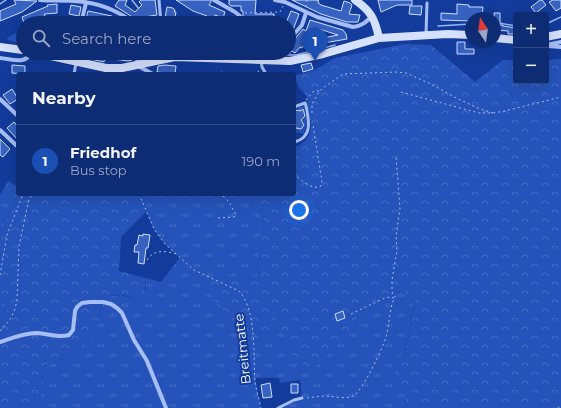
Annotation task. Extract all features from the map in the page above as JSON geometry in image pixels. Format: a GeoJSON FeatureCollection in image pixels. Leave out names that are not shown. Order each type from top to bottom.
{"type":"FeatureCollection","features":[{"type":"Feature","properties":{"kind":"main road"},"geometry":{"type":"LineString","coordinates":[[360,1],[372,16],[377,27],[379,38]]}},
{"type":"Feature","properties":{"kind":"main road"},"geometry":{"type":"LineString","coordinates":[[296,60],[379,38],[426,34],[465,35]]}},
{"type":"Feature","properties":{"kind":"main road"},"geometry":{"type":"LineString","coordinates":[[549,36],[561,34]]}},
{"type":"Feature","properties":{"kind":"main road"},"geometry":{"type":"LineString","coordinates":[[501,39],[513,40]]}},
{"type":"Feature","properties":{"kind":"main road"},"geometry":{"type":"LineString","coordinates":[[0,47],[16,49]]}},
{"type":"Feature","properties":{"kind":"main road"},"geometry":{"type":"LineString","coordinates":[[73,60],[106,68],[122,68],[158,60]]}},
{"type":"Feature","properties":{"kind":"main road"},"geometry":{"type":"LineString","coordinates":[[251,60],[295,60]]}},
{"type":"Feature","properties":{"kind":"street"},"geometry":{"type":"LineString","coordinates":[[40,0],[86,3],[110,9],[125,16]]}},
{"type":"Feature","properties":{"kind":"street"},"geometry":{"type":"LineString","coordinates":[[214,0],[240,16]]}},
{"type":"Feature","properties":{"kind":"street"},"geometry":{"type":"LineString","coordinates":[[275,0],[284,2],[317,17],[353,27],[359,27],[365,24],[372,16]]}},
{"type":"Feature","properties":{"kind":"street"},"geometry":{"type":"LineString","coordinates":[[83,16],[86,3]]}},
{"type":"Feature","properties":{"kind":"street"},"geometry":{"type":"LineString","coordinates":[[296,32],[302,25],[306,13]]}},
{"type":"Feature","properties":{"kind":"street"},"geometry":{"type":"LineString","coordinates":[[549,44],[561,42]]}},
{"type":"Feature","properties":{"kind":"street"},"geometry":{"type":"LineString","coordinates":[[549,45],[561,47]]}},
{"type":"Feature","properties":{"kind":"street"},"geometry":{"type":"LineString","coordinates":[[0,58],[16,59]]}},
{"type":"Feature","properties":{"kind":"street"},"geometry":{"type":"LineString","coordinates":[[136,64],[149,72]]}},
{"type":"Feature","properties":{"kind":"street"},"geometry":{"type":"LineString","coordinates":[[0,98],[16,114]]}},
{"type":"Feature","properties":{"kind":"street"},"geometry":{"type":"LineString","coordinates":[[0,130],[16,145]]}},
{"type":"Feature","properties":{"kind":"street"},"geometry":{"type":"LineString","coordinates":[[0,342],[22,335],[38,333],[55,337],[69,335],[73,330],[75,311],[82,303],[96,302],[111,304],[122,313],[134,340],[147,361],[166,408]]}},
{"type":"Feature","properties":{"kind":"lane"},"geometry":{"type":"LineString","coordinates":[[159,0],[161,16]]}},
{"type":"Feature","properties":{"kind":"lane"},"geometry":{"type":"LineString","coordinates":[[426,34],[427,3]]}},
{"type":"Feature","properties":{"kind":"lane"},"geometry":{"type":"LineString","coordinates":[[73,60],[74,72]]}},
{"type":"Feature","properties":{"kind":"lane"},"geometry":{"type":"LineString","coordinates":[[136,64],[137,60]]}},
{"type":"Feature","properties":{"kind":"lane"},"geometry":{"type":"LineString","coordinates":[[263,70],[261,64],[265,61]]}},
{"type":"Feature","properties":{"kind":"lane"},"geometry":{"type":"LineString","coordinates":[[296,106],[305,103],[309,125],[306,135],[301,140],[296,141]]}},
{"type":"Feature","properties":{"kind":"lane"},"geometry":{"type":"LineString","coordinates":[[278,408],[294,400],[302,398]]}},
{"type":"Feature","properties":{"kind":"path"},"geometry":{"type":"LineString","coordinates":[[240,16],[246,12],[280,12],[284,2]]}},
{"type":"Feature","properties":{"kind":"path"},"geometry":{"type":"LineString","coordinates":[[258,72],[263,70]]}},
{"type":"Feature","properties":{"kind":"path"},"geometry":{"type":"LineString","coordinates":[[312,116],[312,104],[319,92],[343,74],[402,72],[431,84],[478,108],[494,113]]}},
{"type":"Feature","properties":{"kind":"path"},"geometry":{"type":"LineString","coordinates":[[306,100],[314,91],[319,92]]}},
{"type":"Feature","properties":{"kind":"path"},"geometry":{"type":"LineString","coordinates":[[401,92],[479,113],[494,113],[561,97]]}},
{"type":"Feature","properties":{"kind":"path"},"geometry":{"type":"LineString","coordinates":[[296,176],[313,187],[320,187],[322,182],[314,138],[313,123]]}},
{"type":"Feature","properties":{"kind":"path"},"geometry":{"type":"LineString","coordinates":[[302,398],[354,396],[360,390],[382,351],[386,338],[393,298],[392,280],[397,250],[396,236],[400,209],[396,156]]}},
{"type":"Feature","properties":{"kind":"path"},"geometry":{"type":"LineString","coordinates":[[0,275],[7,235],[22,196]]}},
{"type":"Feature","properties":{"kind":"path"},"geometry":{"type":"LineString","coordinates":[[0,331],[11,318],[15,309],[17,300],[19,246],[29,200],[32,196]]}},
{"type":"Feature","properties":{"kind":"path","name":"Breitmatte"},"geometry":{"type":"LineString","coordinates":[[140,196],[154,229],[165,244],[194,270],[239,291],[244,297],[253,326],[255,382],[260,408]]}},
{"type":"Feature","properties":{"kind":"path"},"geometry":{"type":"LineString","coordinates":[[218,218],[234,217],[236,214],[229,202],[223,196]]}},
{"type":"Feature","properties":{"kind":"path"},"geometry":{"type":"LineString","coordinates":[[147,260],[156,252],[165,252],[177,255]]}},
{"type":"Feature","properties":{"kind":"path"},"geometry":{"type":"LineString","coordinates":[[393,298],[397,293]]}},
{"type":"Feature","properties":{"kind":"path"},"geometry":{"type":"LineString","coordinates":[[351,314],[385,298],[393,298]]}},
{"type":"Feature","properties":{"kind":"path"},"geometry":{"type":"LineString","coordinates":[[558,408],[561,405]]}},
{"type":"Feature","properties":{"kind":"green space"},"geometry":{"type":"Polygon","coordinates":[[[16,33],[16,42],[8,40],[7,38],[16,33]]]}},
{"type":"Feature","properties":{"kind":"green space"},"geometry":{"type":"Polygon","coordinates":[[[405,44],[431,45],[475,82],[503,60],[513,60],[513,84],[549,84],[549,60],[561,59],[561,408],[407,408],[404,391],[396,386],[395,359],[406,351],[415,297],[405,295],[407,286],[390,297],[359,311],[355,328],[312,370],[295,359],[281,329],[282,319],[277,317],[265,335],[249,341],[206,289],[210,281],[226,277],[257,279],[264,217],[250,204],[248,196],[296,196],[296,146],[305,141],[309,135],[311,125],[306,95],[300,89],[296,80],[296,75],[315,70],[335,58],[405,44]]]}},
{"type":"Feature","properties":{"kind":"green space"},"geometry":{"type":"Polygon","coordinates":[[[304,106],[307,123],[304,134],[296,132],[296,109],[304,106]]]}},
{"type":"Feature","properties":{"kind":"green space"},"geometry":{"type":"Polygon","coordinates":[[[8,181],[16,186],[17,196],[0,236],[0,195],[8,181]]]}},
{"type":"Feature","properties":{"kind":"green space"},"geometry":{"type":"Polygon","coordinates":[[[17,196],[142,196],[146,212],[121,237],[119,271],[146,278],[145,289],[142,296],[134,298],[116,295],[106,300],[102,306],[93,333],[83,347],[62,360],[44,366],[43,389],[36,408],[0,408],[0,326],[7,311],[2,295],[0,294],[0,236],[17,196]]]}},
{"type":"Feature","properties":{"kind":"green space"},"geometry":{"type":"Polygon","coordinates":[[[142,196],[248,196],[250,204],[264,217],[257,279],[226,277],[265,335],[277,317],[282,319],[355,328],[359,311],[390,297],[407,286],[415,296],[406,352],[404,380],[407,408],[278,408],[302,398],[300,380],[280,383],[279,378],[255,378],[261,408],[36,408],[43,389],[44,366],[64,359],[97,324],[103,302],[111,296],[121,295],[137,298],[146,289],[146,278],[161,282],[180,257],[161,240],[147,214],[142,196]]]}},
{"type":"Feature","properties":{"kind":"green space"},"geometry":{"type":"Polygon","coordinates":[[[0,294],[2,295],[7,311],[0,326],[0,294]]]}},
{"type":"Feature","properties":{"kind":"building"},"geometry":{"type":"Polygon","coordinates":[[[14,0],[37,1],[22,12],[0,21],[0,11],[16,4],[14,0]]]}},
{"type":"Feature","properties":{"kind":"building"},"geometry":{"type":"Polygon","coordinates":[[[119,0],[127,0],[125,5],[135,12],[142,5],[139,2],[141,0],[155,0],[157,15],[131,16],[115,6],[119,0]]]}},
{"type":"Feature","properties":{"kind":"building"},"geometry":{"type":"Polygon","coordinates":[[[176,0],[211,0],[209,5],[225,12],[224,16],[207,16],[193,11],[176,0]]]}},
{"type":"Feature","properties":{"kind":"building"},"geometry":{"type":"Polygon","coordinates":[[[229,0],[256,0],[255,14],[274,14],[274,16],[243,16],[241,6],[231,6],[229,4],[229,0]]]}},
{"type":"Feature","properties":{"kind":"building"},"geometry":{"type":"Polygon","coordinates":[[[292,0],[316,0],[319,1],[318,3],[321,5],[341,11],[344,1],[352,5],[349,14],[360,15],[358,22],[347,22],[321,14],[292,0]]]}},
{"type":"Feature","properties":{"kind":"building"},"geometry":{"type":"Polygon","coordinates":[[[378,0],[412,0],[412,5],[397,5],[381,12],[378,0]]]}},
{"type":"Feature","properties":{"kind":"building"},"geometry":{"type":"Polygon","coordinates":[[[540,0],[542,0],[546,5],[537,12],[535,12],[531,7],[540,0]]]}},
{"type":"Feature","properties":{"kind":"building"},"geometry":{"type":"Polygon","coordinates":[[[553,0],[561,0],[561,8],[556,11],[549,2],[553,0]]]}},
{"type":"Feature","properties":{"kind":"building"},"geometry":{"type":"Polygon","coordinates":[[[57,4],[57,13],[44,14],[45,16],[24,16],[48,6],[47,5],[57,4]]]}},
{"type":"Feature","properties":{"kind":"building"},"geometry":{"type":"Polygon","coordinates":[[[457,4],[469,5],[469,7],[483,7],[483,12],[465,12],[465,21],[441,20],[441,13],[457,14],[457,4]]]}},
{"type":"Feature","properties":{"kind":"building"},"geometry":{"type":"Polygon","coordinates":[[[71,5],[81,7],[79,16],[69,14],[71,5]]]}},
{"type":"Feature","properties":{"kind":"building"},"geometry":{"type":"Polygon","coordinates":[[[410,6],[422,6],[421,15],[409,14],[410,6]]]}},
{"type":"Feature","properties":{"kind":"building"},"geometry":{"type":"Polygon","coordinates":[[[167,7],[173,8],[175,10],[174,12],[176,12],[175,16],[165,16],[167,7]]]}},
{"type":"Feature","properties":{"kind":"building"},"geometry":{"type":"Polygon","coordinates":[[[88,11],[112,16],[87,16],[88,11]]]}},
{"type":"Feature","properties":{"kind":"building"},"geometry":{"type":"Polygon","coordinates":[[[291,11],[299,14],[296,22],[296,16],[289,16],[291,11]]]}},
{"type":"Feature","properties":{"kind":"building"},"geometry":{"type":"Polygon","coordinates":[[[310,20],[343,30],[347,39],[324,43],[323,38],[338,35],[315,29],[313,36],[316,38],[314,45],[310,42],[306,48],[303,46],[302,48],[300,47],[296,52],[296,38],[303,29],[306,31],[310,20]]]}},
{"type":"Feature","properties":{"kind":"building"},"geometry":{"type":"Polygon","coordinates":[[[501,25],[513,28],[513,34],[508,34],[508,31],[501,30],[501,25]]]}},
{"type":"Feature","properties":{"kind":"building"},"geometry":{"type":"Polygon","coordinates":[[[457,42],[465,42],[465,49],[474,49],[474,54],[457,54],[457,42]]]}},
{"type":"Feature","properties":{"kind":"building"},"geometry":{"type":"Polygon","coordinates":[[[311,63],[313,69],[303,72],[301,65],[311,63]]]}},
{"type":"Feature","properties":{"kind":"building"},"geometry":{"type":"Polygon","coordinates":[[[12,65],[25,66],[25,72],[12,73],[12,65]]]}},
{"type":"Feature","properties":{"kind":"building"},"geometry":{"type":"Polygon","coordinates":[[[158,66],[176,66],[175,72],[157,72],[158,66]]]}},
{"type":"Feature","properties":{"kind":"building"},"geometry":{"type":"Polygon","coordinates":[[[12,89],[16,96],[16,100],[10,104],[3,95],[12,89]]]}},
{"type":"Feature","properties":{"kind":"building"},"geometry":{"type":"Polygon","coordinates":[[[303,109],[305,116],[301,120],[304,125],[301,129],[296,128],[296,110],[301,111],[303,109]]]}},
{"type":"Feature","properties":{"kind":"building"},"geometry":{"type":"Polygon","coordinates":[[[14,122],[16,124],[16,138],[7,128],[14,122]]]}},
{"type":"Feature","properties":{"kind":"building"},"geometry":{"type":"Polygon","coordinates":[[[0,139],[10,149],[3,157],[0,155],[0,139]]]}},
{"type":"Feature","properties":{"kind":"building"},"geometry":{"type":"Polygon","coordinates":[[[143,234],[150,235],[148,248],[146,248],[144,264],[138,263],[139,252],[134,252],[139,235],[143,236],[143,234]]]}},
{"type":"Feature","properties":{"kind":"building"},"geometry":{"type":"Polygon","coordinates":[[[343,311],[345,318],[337,321],[335,314],[343,311]]]}},
{"type":"Feature","properties":{"kind":"building"},"geometry":{"type":"Polygon","coordinates":[[[270,383],[272,397],[263,398],[261,385],[270,383]]]}},
{"type":"Feature","properties":{"kind":"building"},"geometry":{"type":"Polygon","coordinates":[[[291,384],[298,384],[298,393],[291,393],[291,384]]]}},
{"type":"Feature","properties":{"kind":"waterway"},"geometry":{"type":"LineString","coordinates":[[0,4],[6,0]]}},
{"type":"Feature","properties":{"kind":"waterway"},"geometry":{"type":"LineString","coordinates":[[132,0],[139,9]]}},
{"type":"Feature","properties":{"kind":"waterway"},"geometry":{"type":"LineString","coordinates":[[549,23],[561,17]]}},
{"type":"Feature","properties":{"kind":"waterway"},"geometry":{"type":"LineString","coordinates":[[501,23],[513,25]]}},
{"type":"Feature","properties":{"kind":"waterway"},"geometry":{"type":"LineString","coordinates":[[438,26],[465,24]]}},
{"type":"Feature","properties":{"kind":"waterway"},"geometry":{"type":"LineString","coordinates":[[296,55],[335,45]]}},
{"type":"Feature","properties":{"kind":"place","name":"Friedhof"},"geometry":{"type":"Point","coordinates":[315,61]}}]}
